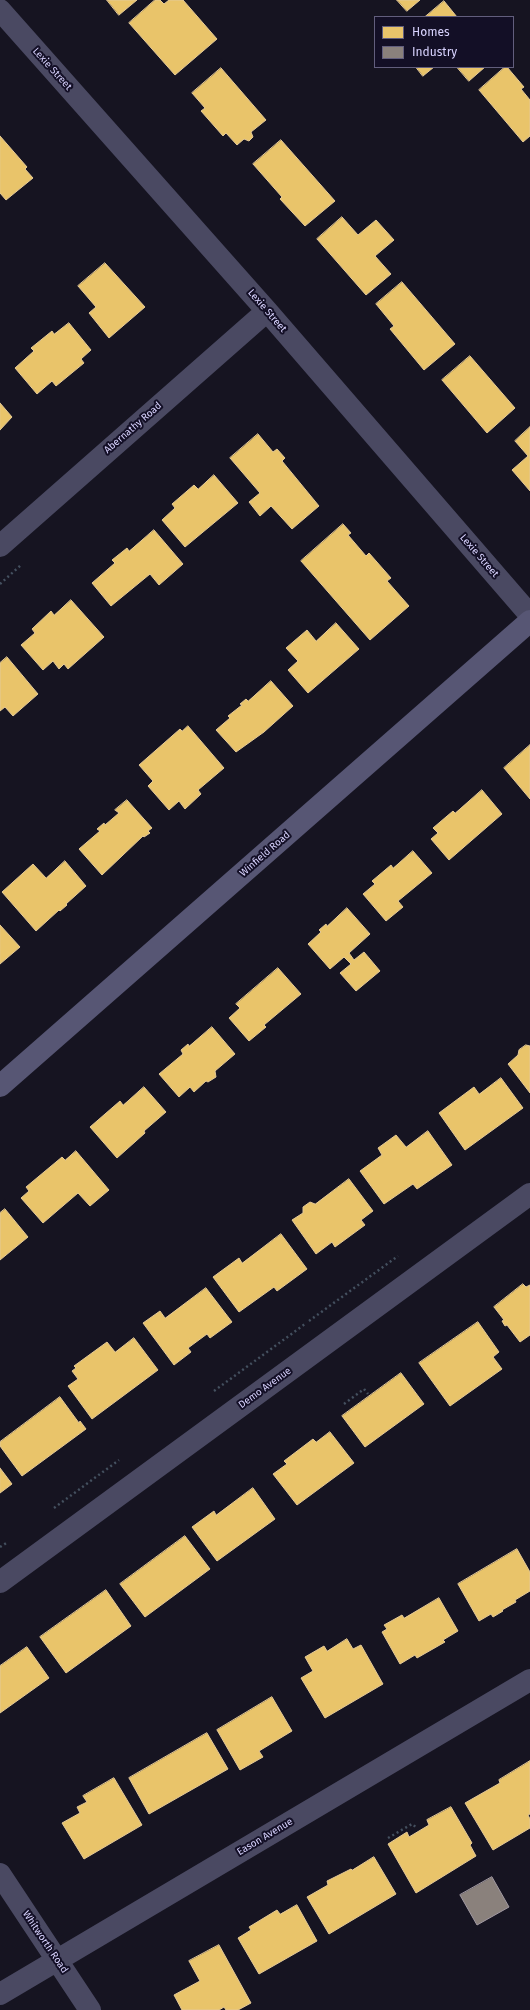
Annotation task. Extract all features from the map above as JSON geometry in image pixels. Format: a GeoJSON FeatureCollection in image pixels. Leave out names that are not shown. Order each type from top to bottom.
{"type":"FeatureCollection","features":[{"type":"Feature","properties":{"kind":"street","name":"Lexie Street"},"geometry":{"type":"LineString","coordinates":[[0,12],[267,311],[530,615]]}},
{"type":"Feature","properties":{"kind":"street","name":"Abernathy Road"},"geometry":{"type":"LineString","coordinates":[[0,546],[267,311]]}},
{"type":"Feature","properties":{"kind":"street","name":"Winfield Road"},"geometry":{"type":"LineString","coordinates":[[0,1086],[530,621]]}},
{"type":"Feature","properties":{"kind":"street","name":"Demo Avenue"},"geometry":{"type":"LineString","coordinates":[[0,1582],[530,1194]]}},
{"type":"Feature","properties":{"kind":"street","name":"Eason Avenue"},"geometry":{"type":"LineString","coordinates":[[0,1994],[530,1680]]}},
{"type":"Feature","properties":{"kind":"street","name":"Whitworth Road"},"geometry":{"type":"LineString","coordinates":[[0,1874],[90,2010]]}},
{"type":"Feature","properties":{"kind":"path"},"geometry":{"type":"LineString","coordinates":[[213,1392],[399,1255]]}},
{"type":"Feature","properties":{"kind":"path"},"geometry":{"type":"LineString","coordinates":[[344,1404],[364,1389],[368,1394]]}},
{"type":"Feature","properties":{"kind":"path"},"geometry":{"type":"LineString","coordinates":[[53,1509],[124,1457]]}},
{"type":"Feature","properties":{"kind":"path"},"geometry":{"type":"LineString","coordinates":[[0,1547],[12,1539]]}},
{"type":"Feature","properties":{"kind":"path"},"geometry":{"type":"LineString","coordinates":[[388,1838],[412,1824],[417,1828]]}},
{"type":"Feature","properties":{"kind":"building: Homes"},"geometry":{"type":"Polygon","coordinates":[[[107,0],[137,0],[119,15],[107,0]]]}},
{"type":"Feature","properties":{"kind":"building: Homes"},"geometry":{"type":"Polygon","coordinates":[[[155,0],[160,0],[164,4],[169,0],[183,0],[217,39],[175,75],[129,23],[155,0]]]}},
{"type":"Feature","properties":{"kind":"building: Homes"},"geometry":{"type":"Polygon","coordinates":[[[397,0],[420,0],[407,11],[397,0]]]}},
{"type":"Feature","properties":{"kind":"building: Homes"},"geometry":{"type":"Polygon","coordinates":[[[444,1],[456,16],[426,16],[444,1]]]}},
{"type":"Feature","properties":{"kind":"building: Homes"},"geometry":{"type":"Polygon","coordinates":[[[221,68],[266,120],[251,132],[253,137],[249,141],[244,139],[237,145],[226,133],[223,136],[201,111],[205,108],[192,93],[221,68]]]}},
{"type":"Feature","properties":{"kind":"building: Homes"},"geometry":{"type":"Polygon","coordinates":[[[417,68],[433,68],[423,76],[417,68]]]}},
{"type":"Feature","properties":{"kind":"building: Homes"},"geometry":{"type":"Polygon","coordinates":[[[458,68],[484,68],[469,81],[458,68]]]}},
{"type":"Feature","properties":{"kind":"building: Homes"},"geometry":{"type":"Polygon","coordinates":[[[504,68],[508,68],[524,87],[521,89],[530,100],[530,136],[523,142],[479,90],[504,68]]]}},
{"type":"Feature","properties":{"kind":"building: Homes"},"geometry":{"type":"Polygon","coordinates":[[[0,136],[27,167],[25,169],[33,178],[6,200],[0,193],[0,136]]]}},
{"type":"Feature","properties":{"kind":"building: Homes"},"geometry":{"type":"Polygon","coordinates":[[[281,140],[335,201],[305,226],[280,199],[282,197],[253,164],[281,140]]]}},
{"type":"Feature","properties":{"kind":"building: Homes"},"geometry":{"type":"Polygon","coordinates":[[[342,217],[358,235],[376,220],[394,240],[375,256],[391,274],[366,295],[317,239],[342,217]]]}},
{"type":"Feature","properties":{"kind":"building: Homes"},"geometry":{"type":"Polygon","coordinates":[[[105,263],[145,307],[109,338],[89,313],[96,307],[78,286],[105,263]]]}},
{"type":"Feature","properties":{"kind":"building: Homes"},"geometry":{"type":"Polygon","coordinates":[[[402,282],[455,344],[424,370],[390,329],[394,326],[376,304],[402,282]]]}},
{"type":"Feature","properties":{"kind":"building: Homes"},"geometry":{"type":"Polygon","coordinates":[[[69,323],[91,350],[81,359],[84,363],[56,386],[52,381],[37,394],[15,368],[34,351],[31,348],[52,331],[54,334],[69,323]]]}},
{"type":"Feature","properties":{"kind":"building: Homes"},"geometry":{"type":"Polygon","coordinates":[[[470,356],[515,408],[487,433],[442,380],[470,356]]]}},
{"type":"Feature","properties":{"kind":"building: Homes"},"geometry":{"type":"Polygon","coordinates":[[[0,403],[12,417],[0,430],[0,403]]]}},
{"type":"Feature","properties":{"kind":"building: Homes"},"geometry":{"type":"Polygon","coordinates":[[[530,427],[530,491],[512,470],[528,456],[515,441],[530,427]]]}},
{"type":"Feature","properties":{"kind":"building: Homes"},"geometry":{"type":"Polygon","coordinates":[[[258,434],[273,452],[277,449],[285,458],[282,461],[319,506],[292,529],[271,506],[260,516],[249,502],[260,493],[230,458],[258,434]]]}},
{"type":"Feature","properties":{"kind":"building: Homes"},"geometry":{"type":"Polygon","coordinates":[[[214,475],[238,503],[185,547],[162,520],[175,508],[172,504],[194,485],[198,489],[214,475]]]}},
{"type":"Feature","properties":{"kind":"building: Homes"},"geometry":{"type":"Polygon","coordinates":[[[343,524],[351,533],[348,535],[366,556],[369,553],[391,578],[387,581],[409,606],[370,640],[301,561],[343,524]]]}},
{"type":"Feature","properties":{"kind":"building: Homes"},"geometry":{"type":"Polygon","coordinates":[[[154,530],[183,564],[159,585],[150,574],[111,606],[92,583],[115,563],[112,560],[127,548],[129,551],[154,530]]]}},
{"type":"Feature","properties":{"kind":"building: Homes"},"geometry":{"type":"Polygon","coordinates":[[[71,600],[104,637],[68,669],[64,664],[59,669],[53,661],[43,670],[21,645],[35,633],[32,629],[51,611],[54,615],[71,600]]]}},
{"type":"Feature","properties":{"kind":"building: Homes"},"geometry":{"type":"Polygon","coordinates":[[[336,623],[359,649],[308,693],[288,670],[298,661],[286,648],[307,630],[316,641],[336,623]]]}},
{"type":"Feature","properties":{"kind":"building: Homes"},"geometry":{"type":"Polygon","coordinates":[[[7,657],[38,694],[13,716],[5,707],[0,711],[0,663],[7,657]]]}},
{"type":"Feature","properties":{"kind":"building: Homes"},"geometry":{"type":"Polygon","coordinates":[[[271,681],[293,706],[264,732],[236,752],[216,730],[230,718],[228,716],[242,705],[240,704],[246,699],[248,701],[271,681]]]}},
{"type":"Feature","properties":{"kind":"building: Homes"},"geometry":{"type":"Polygon","coordinates":[[[188,726],[224,768],[198,790],[201,794],[185,809],[179,801],[169,810],[148,786],[153,781],[139,765],[180,729],[182,731],[188,726]]]}},
{"type":"Feature","properties":{"kind":"building: Homes"},"geometry":{"type":"Polygon","coordinates":[[[530,745],[530,799],[504,768],[530,745]]]}},
{"type":"Feature","properties":{"kind":"building: Homes"},"geometry":{"type":"Polygon","coordinates":[[[482,790],[502,814],[449,860],[431,839],[438,833],[433,828],[453,811],[455,813],[482,790]]]}},
{"type":"Feature","properties":{"kind":"building: Homes"},"geometry":{"type":"Polygon","coordinates":[[[127,800],[152,828],[148,831],[150,833],[144,837],[143,836],[102,875],[79,849],[100,831],[97,829],[104,823],[105,825],[119,813],[115,810],[127,800]]]}},
{"type":"Feature","properties":{"kind":"building: Homes"},"geometry":{"type":"Polygon","coordinates":[[[413,851],[432,873],[398,901],[403,907],[386,921],[363,894],[375,884],[372,881],[391,865],[393,868],[413,851]]]}},
{"type":"Feature","properties":{"kind":"building: Homes"},"geometry":{"type":"Polygon","coordinates":[[[65,861],[86,886],[66,904],[67,905],[60,911],[59,910],[36,931],[2,892],[33,864],[46,878],[65,861]]]}},
{"type":"Feature","properties":{"kind":"building: Homes"},"geometry":{"type":"Polygon","coordinates":[[[347,908],[370,934],[349,953],[354,960],[364,952],[380,971],[356,991],[340,973],[351,964],[344,957],[330,969],[308,944],[321,932],[319,930],[326,924],[327,926],[347,908]]]}},
{"type":"Feature","properties":{"kind":"building: Homes"},"geometry":{"type":"Polygon","coordinates":[[[0,925],[20,947],[0,964],[0,925]]]}},
{"type":"Feature","properties":{"kind":"building: Homes"},"geometry":{"type":"Polygon","coordinates":[[[278,968],[301,994],[264,1025],[266,1027],[249,1041],[229,1018],[240,1008],[236,1004],[278,968]]]}},
{"type":"Feature","properties":{"kind":"building: Homes"},"geometry":{"type":"Polygon","coordinates":[[[212,1027],[235,1054],[215,1071],[216,1077],[208,1082],[206,1081],[194,1092],[190,1087],[179,1097],[159,1074],[183,1054],[181,1050],[188,1044],[189,1046],[212,1027]]]}},
{"type":"Feature","properties":{"kind":"building: Homes"},"geometry":{"type":"Polygon","coordinates":[[[526,1045],[530,1046],[530,1093],[508,1064],[518,1055],[519,1050],[526,1045]]]}},
{"type":"Feature","properties":{"kind":"building: Homes"},"geometry":{"type":"Polygon","coordinates":[[[501,1078],[523,1108],[465,1150],[439,1113],[474,1087],[479,1094],[501,1078]]]}},
{"type":"Feature","properties":{"kind":"building: Homes"},"geometry":{"type":"Polygon","coordinates":[[[144,1087],[166,1112],[144,1131],[145,1133],[117,1158],[90,1127],[120,1101],[123,1105],[144,1087]]]}},
{"type":"Feature","properties":{"kind":"building: Homes"},"geometry":{"type":"Polygon","coordinates":[[[428,1131],[452,1165],[417,1189],[413,1184],[384,1204],[360,1171],[382,1155],[378,1148],[396,1135],[406,1147],[428,1131]]]}},
{"type":"Feature","properties":{"kind":"building: Homes"},"geometry":{"type":"Polygon","coordinates":[[[76,1151],[109,1190],[90,1206],[78,1193],[43,1223],[21,1198],[29,1191],[26,1187],[62,1157],[65,1160],[76,1151]]]}},
{"type":"Feature","properties":{"kind":"building: Homes"},"geometry":{"type":"Polygon","coordinates":[[[349,1179],[373,1211],[361,1220],[365,1225],[335,1247],[332,1242],[316,1254],[292,1220],[303,1213],[303,1207],[310,1202],[315,1204],[349,1179]]]}},
{"type":"Feature","properties":{"kind":"building: Homes"},"geometry":{"type":"Polygon","coordinates":[[[5,1209],[28,1237],[0,1260],[0,1213],[5,1209]]]}},
{"type":"Feature","properties":{"kind":"building: Homes"},"geometry":{"type":"Polygon","coordinates":[[[281,1234],[307,1269],[277,1291],[274,1287],[239,1312],[213,1277],[239,1258],[242,1263],[281,1234]]]}},
{"type":"Feature","properties":{"kind":"building: Homes"},"geometry":{"type":"Polygon","coordinates":[[[523,1284],[526,1287],[530,1285],[530,1335],[520,1342],[507,1325],[505,1326],[502,1321],[504,1320],[494,1307],[523,1284]]]}},
{"type":"Feature","properties":{"kind":"building: Homes"},"geometry":{"type":"Polygon","coordinates":[[[206,1288],[232,1322],[210,1338],[207,1334],[188,1348],[191,1352],[174,1365],[143,1323],[160,1311],[165,1318],[206,1288]]]}},
{"type":"Feature","properties":{"kind":"building: Homes"},"geometry":{"type":"Polygon","coordinates":[[[478,1322],[499,1352],[493,1357],[502,1369],[450,1406],[419,1363],[478,1322]]]}},
{"type":"Feature","properties":{"kind":"building: Homes"},"geometry":{"type":"Polygon","coordinates":[[[134,1338],[158,1370],[92,1419],[68,1386],[78,1379],[72,1371],[76,1368],[74,1366],[107,1342],[115,1352],[134,1338]]]}},
{"type":"Feature","properties":{"kind":"building: Homes"},"geometry":{"type":"Polygon","coordinates":[[[401,1373],[424,1404],[365,1447],[342,1416],[401,1373]]]}},
{"type":"Feature","properties":{"kind":"building: Homes"},"geometry":{"type":"Polygon","coordinates":[[[60,1397],[79,1423],[80,1421],[86,1429],[22,1476],[0,1446],[0,1442],[60,1397]]]}},
{"type":"Feature","properties":{"kind":"building: Homes"},"geometry":{"type":"Polygon","coordinates":[[[330,1432],[354,1463],[297,1505],[273,1474],[287,1464],[284,1461],[313,1439],[316,1442],[330,1432]]]}},
{"type":"Feature","properties":{"kind":"building: Homes"},"geometry":{"type":"Polygon","coordinates":[[[0,1468],[12,1484],[0,1493],[0,1468]]]}},
{"type":"Feature","properties":{"kind":"building: Homes"},"geometry":{"type":"Polygon","coordinates":[[[253,1488],[275,1519],[217,1561],[192,1527],[214,1511],[216,1515],[253,1488]]]}},
{"type":"Feature","properties":{"kind":"building: Homes"},"geometry":{"type":"Polygon","coordinates":[[[185,1536],[210,1569],[145,1617],[120,1584],[185,1536]]]}},
{"type":"Feature","properties":{"kind":"building: Homes"},"geometry":{"type":"Polygon","coordinates":[[[517,1549],[530,1572],[530,1591],[515,1600],[516,1602],[493,1617],[491,1614],[479,1621],[458,1584],[517,1549]]]}},
{"type":"Feature","properties":{"kind":"building: Homes"},"geometry":{"type":"Polygon","coordinates":[[[106,1590],[131,1626],[66,1673],[40,1637],[106,1590]]]}},
{"type":"Feature","properties":{"kind":"building: Homes"},"geometry":{"type":"Polygon","coordinates":[[[439,1598],[458,1631],[443,1640],[445,1642],[417,1658],[415,1655],[400,1664],[382,1632],[387,1629],[384,1625],[402,1615],[404,1618],[439,1598]]]}},
{"type":"Feature","properties":{"kind":"building: Homes"},"geometry":{"type":"Polygon","coordinates":[[[347,1639],[353,1649],[361,1645],[383,1684],[325,1718],[301,1678],[313,1671],[305,1657],[324,1646],[327,1651],[347,1639]]]}},
{"type":"Feature","properties":{"kind":"building: Homes"},"geometry":{"type":"Polygon","coordinates":[[[27,1647],[49,1678],[0,1713],[0,1666],[27,1647]]]}},
{"type":"Feature","properties":{"kind":"building: Homes"},"geometry":{"type":"Polygon","coordinates":[[[272,1697],[292,1731],[259,1751],[263,1757],[240,1770],[217,1730],[272,1697]]]}},
{"type":"Feature","properties":{"kind":"building: Homes"},"geometry":{"type":"Polygon","coordinates":[[[207,1733],[228,1769],[149,1814],[129,1778],[207,1733]]]}},
{"type":"Feature","properties":{"kind":"building: Homes"},"geometry":{"type":"Polygon","coordinates":[[[530,1761],[530,1814],[528,1815],[530,1819],[530,1828],[493,1850],[465,1803],[500,1783],[499,1780],[530,1761]]]}},
{"type":"Feature","properties":{"kind":"building: Homes"},"geometry":{"type":"Polygon","coordinates":[[[114,1778],[142,1825],[84,1859],[62,1823],[80,1813],[77,1807],[87,1802],[83,1796],[114,1778]]]}},
{"type":"Feature","properties":{"kind":"building: Homes"},"geometry":{"type":"Polygon","coordinates":[[[451,1807],[472,1843],[470,1845],[476,1856],[416,1893],[388,1844],[407,1832],[409,1837],[429,1825],[427,1820],[451,1807]]]}},
{"type":"Feature","properties":{"kind":"building: Homes"},"geometry":{"type":"Polygon","coordinates":[[[374,1857],[396,1894],[329,1934],[307,1897],[328,1885],[327,1881],[351,1869],[352,1870],[374,1857]]]}},
{"type":"Feature","properties":{"kind":"building: Homes"},"geometry":{"type":"Polygon","coordinates":[[[297,1905],[317,1941],[259,1974],[238,1938],[251,1930],[249,1927],[277,1910],[280,1914],[297,1905]]]}},
{"type":"Feature","properties":{"kind":"building: Homes"},"geometry":{"type":"Polygon","coordinates":[[[219,1945],[251,2003],[238,2010],[226,2010],[224,2007],[219,2010],[182,2010],[174,1995],[200,1981],[189,1961],[219,1945]]]}},
{"type":"Feature","properties":{"kind":"building: Industry"},"geometry":{"type":"Polygon","coordinates":[[[492,1877],[509,1907],[477,1925],[460,1895],[492,1877]]]}}]}
